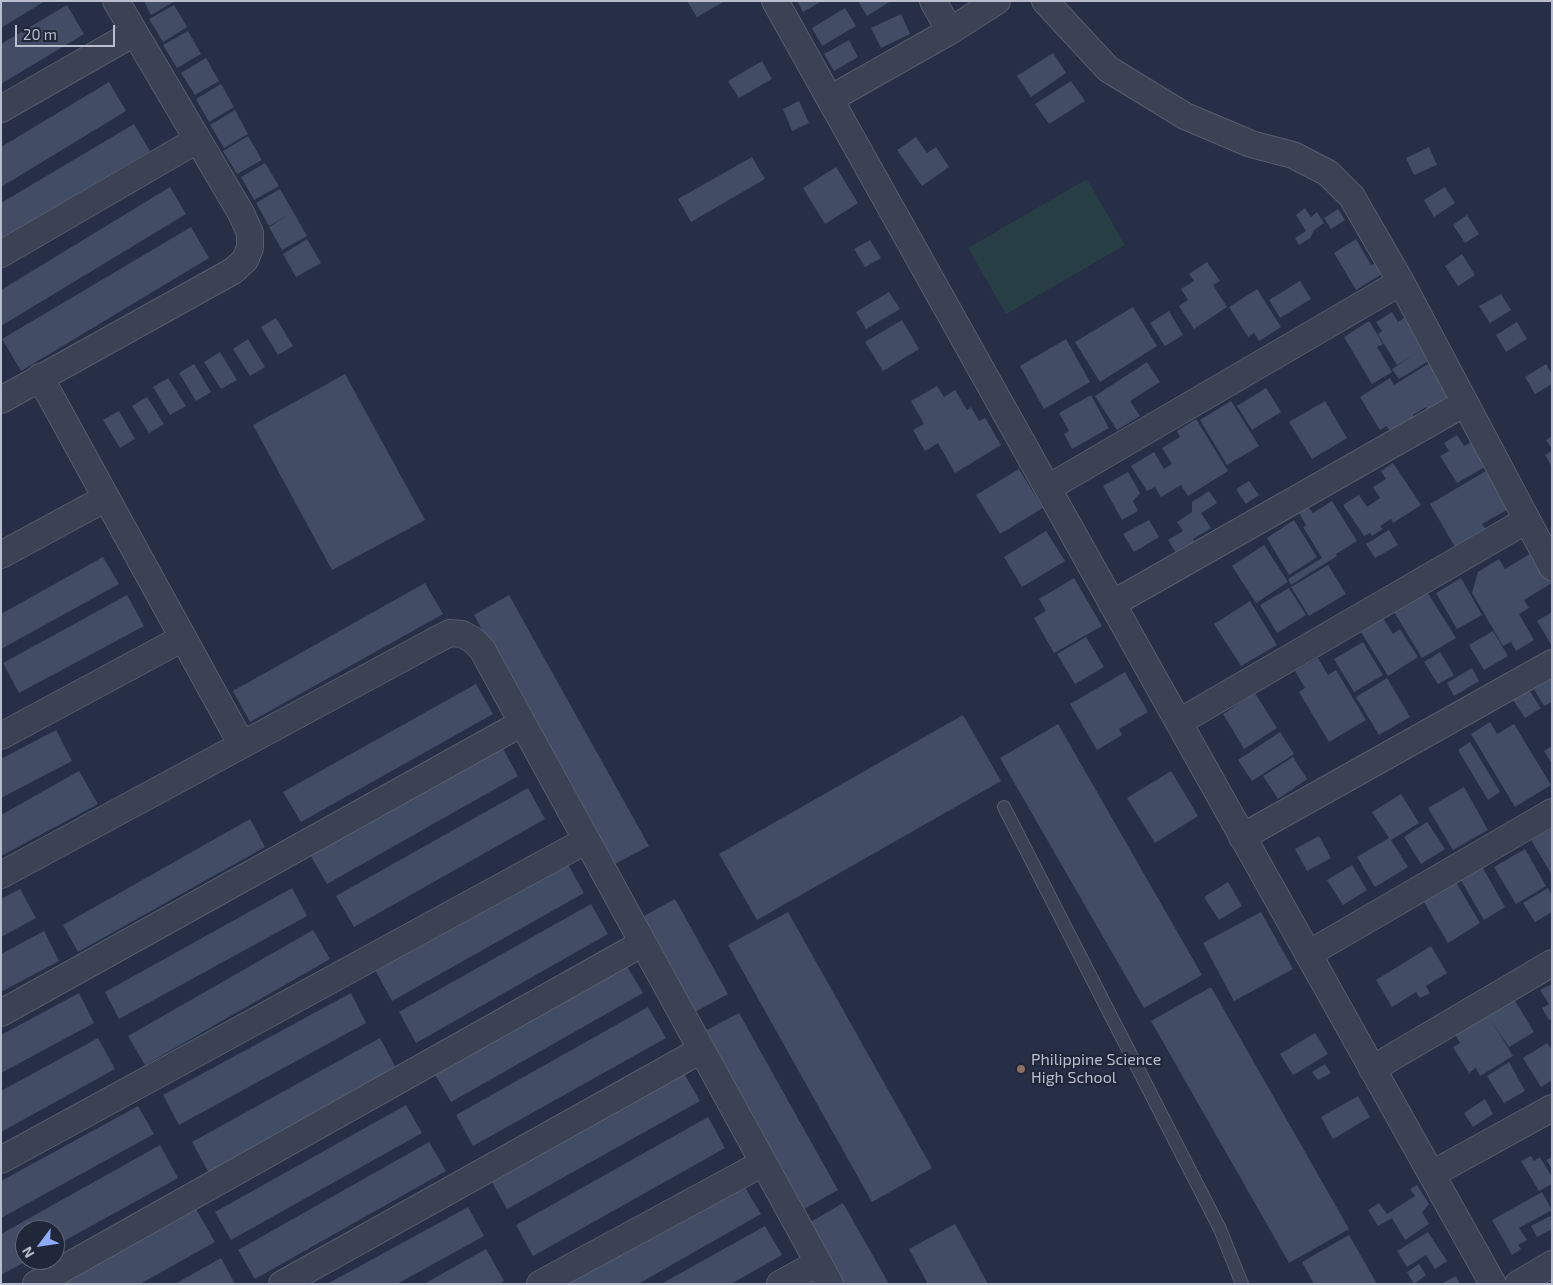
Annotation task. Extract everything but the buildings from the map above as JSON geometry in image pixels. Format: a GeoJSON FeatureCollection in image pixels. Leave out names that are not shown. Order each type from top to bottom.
{"type":"FeatureCollection","features":[{"type":"Feature","properties":{"kind":"street"},"geometry":{"type":"LineString","coordinates":[[1,400],[233,271],[246,260],[250,248],[250,233],[241,213],[116,1]]}},
{"type":"Feature","properties":{"kind":"street"},"geometry":{"type":"LineString","coordinates":[[775,1],[1493,1284]]}},
{"type":"Feature","properties":{"kind":"street"},"geometry":{"type":"LineString","coordinates":[[933,1],[950,31]]}},
{"type":"Feature","properties":{"kind":"street"},"geometry":{"type":"LineString","coordinates":[[830,99],[950,31],[997,1]]}},
{"type":"Feature","properties":{"kind":"street"},"geometry":{"type":"LineString","coordinates":[[1045,1],[1108,70],[1184,116],[1250,144],[1293,155],[1328,174],[1352,197],[1401,282],[1552,567]]}},
{"type":"Feature","properties":{"kind":"street"},"geometry":{"type":"LineString","coordinates":[[1,109],[134,33]]}},
{"type":"Feature","properties":{"kind":"street"},"geometry":{"type":"LineString","coordinates":[[1,254],[198,140]]}},
{"type":"Feature","properties":{"kind":"street"},"geometry":{"type":"LineString","coordinates":[[1048,488],[1401,282]]}},
{"type":"Feature","properties":{"kind":"street"},"geometry":{"type":"LineString","coordinates":[[40,377],[242,745]]}},
{"type":"Feature","properties":{"kind":"street"},"geometry":{"type":"LineString","coordinates":[[1112,604],[1465,403]]}},
{"type":"Feature","properties":{"kind":"street"},"geometry":{"type":"LineString","coordinates":[[1,556],[106,498]]}},
{"type":"Feature","properties":{"kind":"street"},"geometry":{"type":"LineString","coordinates":[[1178,722],[1527,520]]}},
{"type":"Feature","properties":{"kind":"street"},"geometry":{"type":"LineString","coordinates":[[1,875],[450,633],[462,634],[473,640],[482,649],[824,1273],[780,1284]]}},
{"type":"Feature","properties":{"kind":"street"},"geometry":{"type":"LineString","coordinates":[[1,736],[184,638]]}},
{"type":"Feature","properties":{"kind":"street"},"geometry":{"type":"LineString","coordinates":[[1242,837],[1552,663]]}},
{"type":"Feature","properties":{"kind":"street"},"geometry":{"type":"LineString","coordinates":[[1,1013],[522,723]]}},
{"type":"Feature","properties":{"kind":"street"},"geometry":{"type":"LineString","coordinates":[[1308,954],[1552,812]]}},
{"type":"Feature","properties":{"kind":"street"},"geometry":{"type":"LineString","coordinates":[[1,1160],[587,840]]}},
{"type":"Feature","properties":{"kind":"street"},"geometry":{"type":"LineString","coordinates":[[36,1284],[643,943]]}},
{"type":"Feature","properties":{"kind":"street"},"geometry":{"type":"LineString","coordinates":[[1372,1069],[1552,963]]}},
{"type":"Feature","properties":{"kind":"street"},"geometry":{"type":"LineString","coordinates":[[282,1284],[701,1050]]}},
{"type":"Feature","properties":{"kind":"street"},"geometry":{"type":"LineString","coordinates":[[1432,1174],[1552,1108]]}},
{"type":"Feature","properties":{"kind":"street"},"geometry":{"type":"LineString","coordinates":[[540,1284],[763,1163]]}},
{"type":"Feature","properties":{"kind":"street"},"geometry":{"type":"LineString","coordinates":[[1518,1284],[1552,1264]]}},
{"type":"Feature","properties":{"kind":"lane"},"geometry":{"type":"LineString","coordinates":[[1004,807],[1220,1229],[1242,1284]]}},
{"type":"Feature","properties":{"kind":"shaded area"},"geometry":{"type":"Polygon","coordinates":[[[1087,179],[1125,245],[1006,314],[968,248],[1087,179]]]}},
{"type":"Feature","properties":{"kind":"place","name":"Philippine Science High School"},"geometry":{"type":"Point","coordinates":[1021,1069]}}]}
